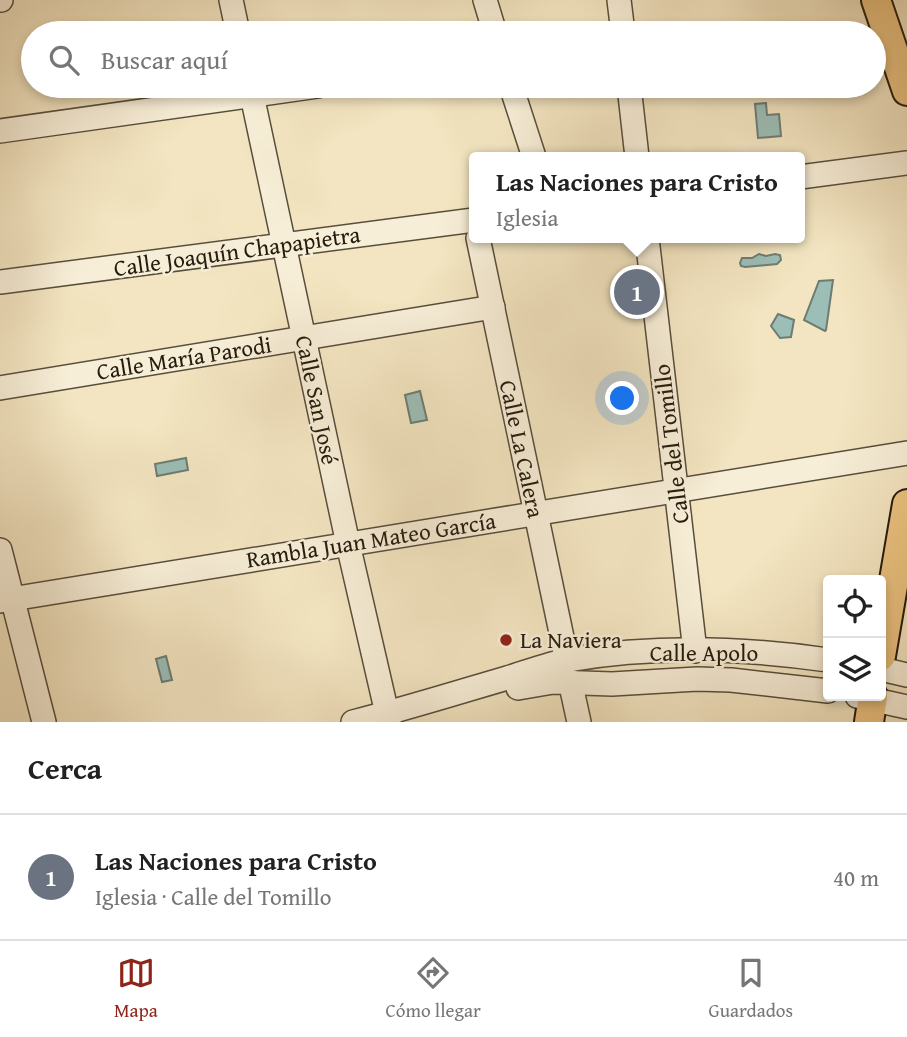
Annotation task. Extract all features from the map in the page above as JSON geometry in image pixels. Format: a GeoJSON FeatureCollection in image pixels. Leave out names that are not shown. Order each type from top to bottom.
{"type":"FeatureCollection","features":[{"type":"Feature","properties":{"kind":"main road"},"geometry":{"type":"LineString","coordinates":[[876,0],[883,21]]}},
{"type":"Feature","properties":{"kind":"main road"},"geometry":{"type":"LineString","coordinates":[[895,0],[907,35]]}},
{"type":"Feature","properties":{"kind":"main road"},"geometry":{"type":"LineString","coordinates":[[886,29],[907,91]]}},
{"type":"Feature","properties":{"kind":"main road"},"geometry":{"type":"LineString","coordinates":[[884,638],[907,504]]}},
{"type":"Feature","properties":{"kind":"street"},"geometry":{"type":"LineString","coordinates":[[231,0],[235,21]]}},
{"type":"Feature","properties":{"kind":"street"},"geometry":{"type":"LineString","coordinates":[[485,0],[491,21]]}},
{"type":"Feature","properties":{"kind":"street"},"geometry":{"type":"LineString","coordinates":[[619,0],[622,21]]}},
{"type":"Feature","properties":{"kind":"street"},"geometry":{"type":"LineString","coordinates":[[0,131],[202,98]]}},
{"type":"Feature","properties":{"kind":"street","name":"Calle San José"},"geometry":{"type":"LineString","coordinates":[[253,98],[388,718]]}},
{"type":"Feature","properties":{"kind":"street"},"geometry":{"type":"LineString","coordinates":[[515,98],[532,152]]}},
{"type":"Feature","properties":{"kind":"street"},"geometry":{"type":"LineString","coordinates":[[631,98],[637,152]]}},
{"type":"Feature","properties":{"kind":"street"},"geometry":{"type":"LineString","coordinates":[[805,176],[907,163]]}},
{"type":"Feature","properties":{"kind":"street","name":"Calle Joaquín Chapapietra"},"geometry":{"type":"LineString","coordinates":[[0,282],[469,220]]}},
{"type":"Feature","properties":{"kind":"street","name":"Calle La Calera"},"geometry":{"type":"LineString","coordinates":[[479,243],[579,722]]}},
{"type":"Feature","properties":{"kind":"street","name":"Calle del Tomillo"},"geometry":{"type":"LineString","coordinates":[[648,243],[695,651]]}},
{"type":"Feature","properties":{"kind":"street","name":"Calle María Parodi"},"geometry":{"type":"LineString","coordinates":[[0,388],[493,307]]}},
{"type":"Feature","properties":{"kind":"street","name":"Rambla Juan Mateo García"},"geometry":{"type":"LineString","coordinates":[[6,600],[907,453]]}},
{"type":"Feature","properties":{"kind":"street"},"geometry":{"type":"LineString","coordinates":[[0,550],[6,600],[44,722]]}},
{"type":"Feature","properties":{"kind":"street","name":"Calle Apolo"},"geometry":{"type":"LineString","coordinates":[[353,722],[388,718],[419,704],[553,682],[568,671],[633,653],[763,653],[823,659]]}},
{"type":"Feature","properties":{"kind":"street"},"geometry":{"type":"LineString","coordinates":[[886,669],[907,675]]}},
{"type":"Feature","properties":{"kind":"street","name":"Calle Apolo"},"geometry":{"type":"LineString","coordinates":[[568,671],[612,684],[731,680],[823,690]]}},
{"type":"Feature","properties":{"kind":"street"},"geometry":{"type":"LineString","coordinates":[[868,703],[907,707]]}},
{"type":"Feature","properties":{"kind":"water"},"geometry":{"type":"Polygon","coordinates":[[[766,103],[767,115],[779,114],[781,136],[758,138],[755,104],[766,103]]]}},
{"type":"Feature","properties":{"kind":"water"},"geometry":{"type":"Polygon","coordinates":[[[759,254],[780,255],[781,260],[777,264],[741,266],[742,258],[752,258],[759,254]]]}},
{"type":"Feature","properties":{"kind":"water"},"geometry":{"type":"Polygon","coordinates":[[[833,280],[825,331],[804,320],[819,281],[833,280]]]}},
{"type":"Feature","properties":{"kind":"water"},"geometry":{"type":"Polygon","coordinates":[[[778,314],[794,320],[791,337],[780,338],[771,326],[778,314]]]}},
{"type":"Feature","properties":{"kind":"water"},"geometry":{"type":"Polygon","coordinates":[[[420,391],[427,420],[411,423],[405,395],[420,391]]]}},
{"type":"Feature","properties":{"kind":"water"},"geometry":{"type":"Polygon","coordinates":[[[186,458],[188,470],[157,476],[155,464],[186,458]]]}},
{"type":"Feature","properties":{"kind":"water"},"geometry":{"type":"Polygon","coordinates":[[[166,656],[172,680],[162,682],[156,659],[166,656]]]}},
{"type":"Feature","properties":{"kind":"place","name":"Las Naciones para Cristo"},"geometry":{"type":"Point","coordinates":[637,292]}},
{"type":"Feature","properties":{"kind":"place","name":"La Naviera"},"geometry":{"type":"Point","coordinates":[506,640]}}]}
